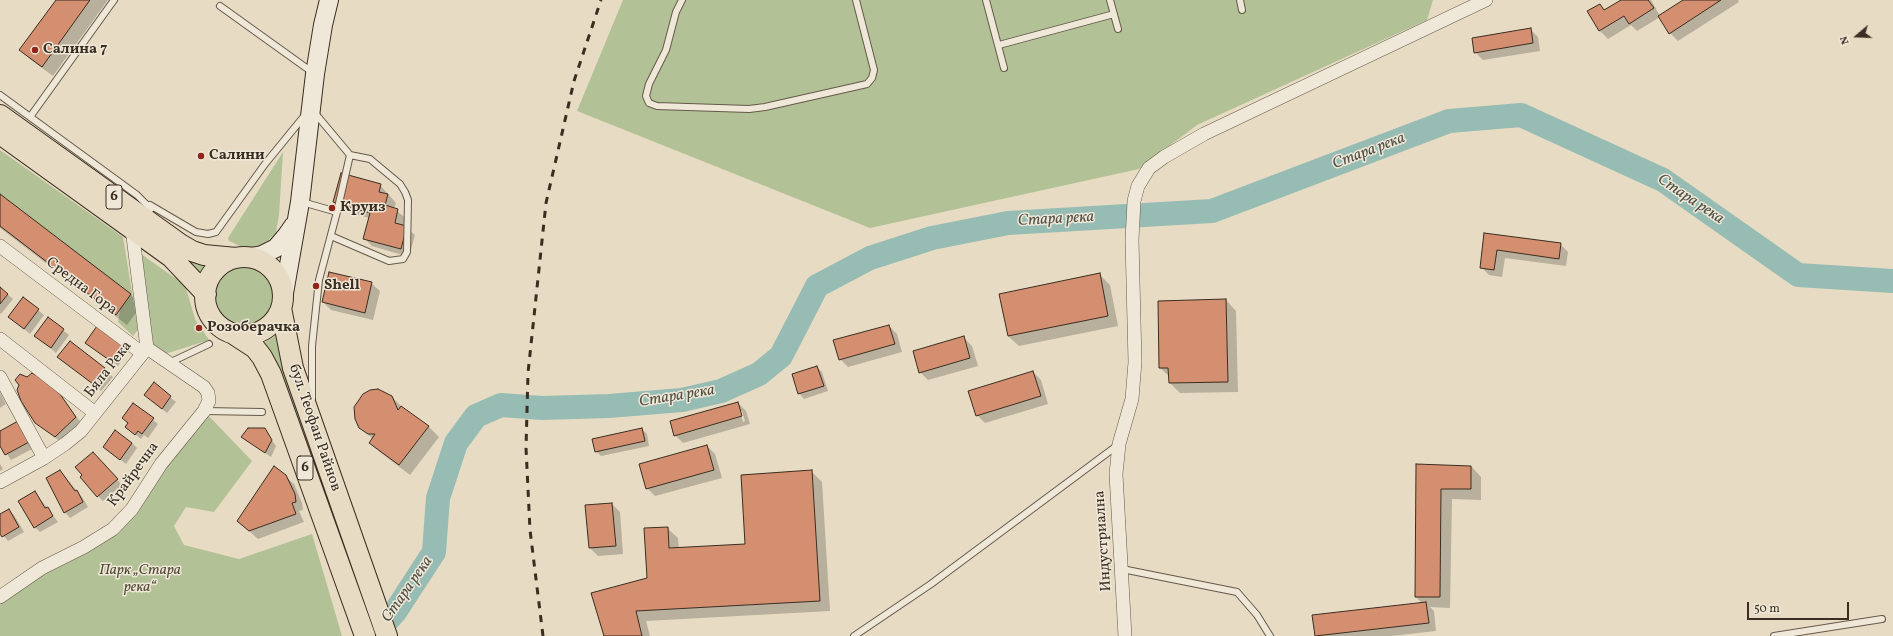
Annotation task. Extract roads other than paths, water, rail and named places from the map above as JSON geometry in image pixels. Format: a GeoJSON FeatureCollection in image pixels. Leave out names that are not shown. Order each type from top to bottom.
{"type":"FeatureCollection","features":[{"type":"Feature","properties":{"kind":"main road"},"geometry":{"type":"LineString","coordinates":[[232,333],[245,335],[259,332],[270,325],[282,304],[298,210],[315,74],[329,0]]}},
{"type":"Feature","properties":{"kind":"main road","name":"6"},"geometry":{"type":"LineString","coordinates":[[1,103],[154,226],[192,251],[210,256],[241,258],[262,262],[275,273],[282,288],[282,304]]}},
{"type":"Feature","properties":{"kind":"main road","name":"6"},"geometry":{"type":"LineString","coordinates":[[0,134],[132,228],[170,257],[206,294],[207,306],[212,318],[221,327],[232,333]]}},
{"type":"Feature","properties":{"kind":"main road"},"geometry":{"type":"LineString","coordinates":[[206,294],[208,282],[215,271],[224,263],[262,254],[276,248],[287,236],[298,210]]}},
{"type":"Feature","properties":{"kind":"main road","name":"бул. Теофан Райнов"},"geometry":{"type":"LineString","coordinates":[[282,304],[293,368],[387,636]]}},
{"type":"Feature","properties":{"kind":"main road","name":"бул. Теофан Райнов"},"geometry":{"type":"LineString","coordinates":[[232,333],[255,348],[262,356],[271,374],[365,636]]}},
{"type":"Feature","properties":{"kind":"street","name":"Индустриална"},"geometry":{"type":"LineString","coordinates":[[1125,636],[1116,474],[1120,444],[1132,399],[1135,362],[1132,240],[1134,201],[1138,186],[1149,168],[1164,157],[1197,138],[1481,1]]}},
{"type":"Feature","properties":{"kind":"street","name":"Бяла Река"},"geometry":{"type":"LineString","coordinates":[[0,482],[66,444],[80,431],[95,413],[144,350],[132,228]]}},
{"type":"Feature","properties":{"kind":"street","name":"Средна Гора"},"geometry":{"type":"LineString","coordinates":[[0,246],[144,350]]}},
{"type":"Feature","properties":{"kind":"street"},"geometry":{"type":"LineString","coordinates":[[0,340],[95,413]]}},
{"type":"Feature","properties":{"kind":"street","name":"Крайречна"},"geometry":{"type":"LineString","coordinates":[[0,598],[42,568],[84,547],[113,529],[132,509],[161,464],[204,410],[209,401],[208,393],[204,387],[168,363],[144,350]]}},
{"type":"Feature","properties":{"kind":"street"},"geometry":{"type":"LineString","coordinates":[[0,377],[44,458]]}},
{"type":"Feature","properties":{"kind":"lane"},"geometry":{"type":"LineString","coordinates":[[30,116],[114,0]]}},
{"type":"Feature","properties":{"kind":"lane"},"geometry":{"type":"LineString","coordinates":[[682,0],[676,12],[666,50],[649,84],[646,96],[649,103],[657,106],[765,107],[867,84],[872,78],[874,70],[856,0]]}},
{"type":"Feature","properties":{"kind":"lane"},"geometry":{"type":"LineString","coordinates":[[986,0],[1004,68]]}},
{"type":"Feature","properties":{"kind":"lane"},"geometry":{"type":"LineString","coordinates":[[1110,0],[1118,29]]}},
{"type":"Feature","properties":{"kind":"lane"},"geometry":{"type":"LineString","coordinates":[[1240,0],[1242,10]]}},
{"type":"Feature","properties":{"kind":"lane"},"geometry":{"type":"LineString","coordinates":[[220,6],[315,74]]}},
{"type":"Feature","properties":{"kind":"lane"},"geometry":{"type":"LineString","coordinates":[[999,45],[1114,14]]}},
{"type":"Feature","properties":{"kind":"lane"},"geometry":{"type":"LineString","coordinates":[[0,104],[1,103],[30,116],[150,206],[196,232],[208,234],[216,232],[265,164],[311,109],[350,155],[370,159],[400,184],[408,200],[407,252],[403,259],[389,261],[331,236]]}},
{"type":"Feature","properties":{"kind":"lane"},"geometry":{"type":"LineString","coordinates":[[312,425],[313,338],[319,280],[350,155]]}},
{"type":"Feature","properties":{"kind":"lane"},"geometry":{"type":"LineString","coordinates":[[150,206],[154,215],[154,226]]}},
{"type":"Feature","properties":{"kind":"lane"},"geometry":{"type":"LineString","coordinates":[[298,210],[337,212]]}},
{"type":"Feature","properties":{"kind":"lane"},"geometry":{"type":"LineString","coordinates":[[168,363],[209,344]]}},
{"type":"Feature","properties":{"kind":"lane"},"geometry":{"type":"LineString","coordinates":[[204,410],[262,412]]}},
{"type":"Feature","properties":{"kind":"lane"},"geometry":{"type":"LineString","coordinates":[[854,636],[931,584],[1120,444]]}},
{"type":"Feature","properties":{"kind":"lane"},"geometry":{"type":"LineString","coordinates":[[1122,569],[1237,592],[1257,615],[1270,636]]}},
{"type":"Feature","properties":{"kind":"lane"},"geometry":{"type":"LineString","coordinates":[[1774,636],[1882,619]]}},
{"type":"Feature","properties":{"kind":"waterway","name":"Стара река"},"geometry":{"type":"LineString","coordinates":[[373,636],[395,612],[434,552],[438,498],[456,443],[476,416],[501,405],[542,408],[609,406],[682,400],[721,391],[759,374],[781,356],[817,286],[870,258],[932,238],[1008,223],[1212,211],[1449,121],[1521,115],[1663,180],[1798,275],[1893,281]]}},
{"type":"Feature","properties":{"kind":"railway"},"geometry":{"type":"LineString","coordinates":[[543,636],[530,530],[526,448],[528,373],[546,203],[574,81],[601,0]]}},
{"type":"Feature","properties":{"kind":"place","name":"Салина 7"},"geometry":{"type":"Point","coordinates":[35,50]}},
{"type":"Feature","properties":{"kind":"place","name":"Салини"},"geometry":{"type":"Point","coordinates":[201,156]}},
{"type":"Feature","properties":{"kind":"place","name":"Круиз"},"geometry":{"type":"Point","coordinates":[332,208]}},
{"type":"Feature","properties":{"kind":"place","name":"Shell"},"geometry":{"type":"Point","coordinates":[316,286]}},
{"type":"Feature","properties":{"kind":"place","name":"Розоберачка"},"geometry":{"type":"Point","coordinates":[199,328]}},
{"type":"Feature","properties":{"kind":"park label","name":"Парк „Стара река“"},"geometry":{"type":"Point","coordinates":[140,580]}}]}
